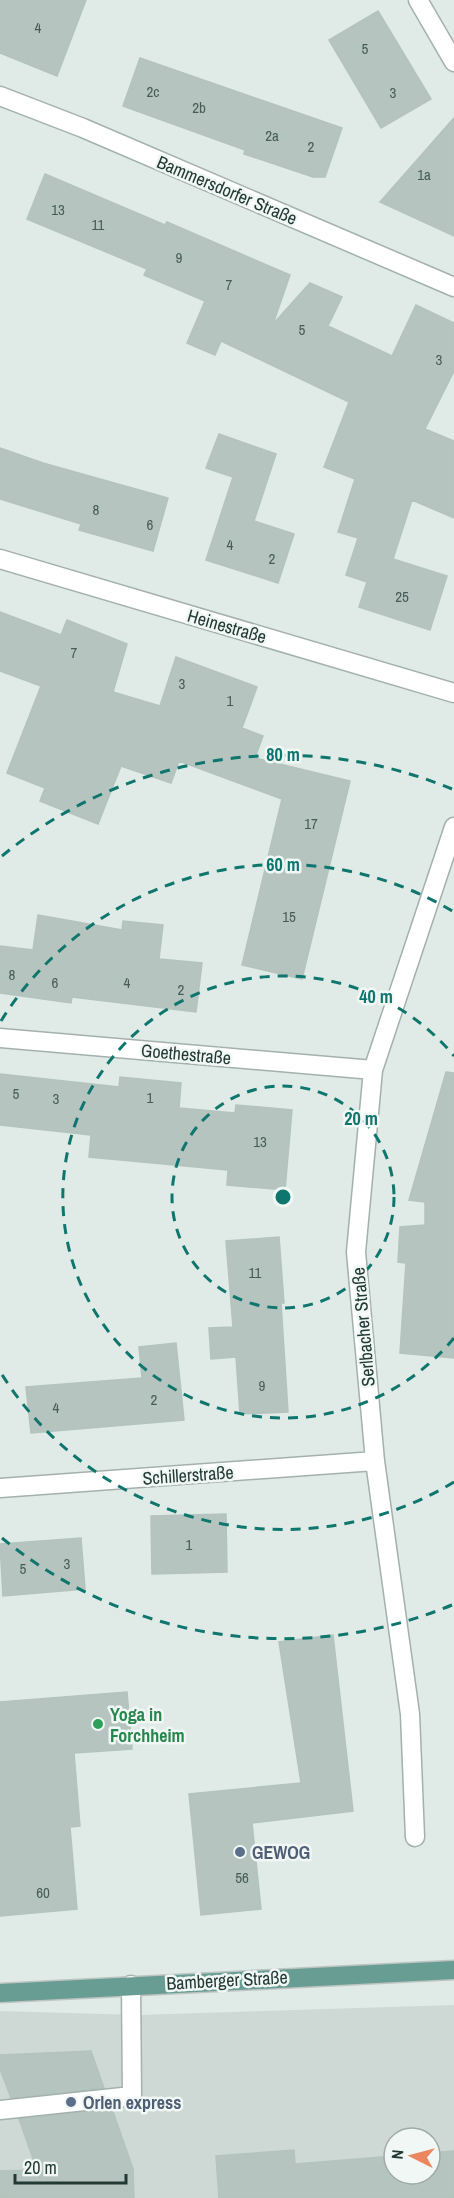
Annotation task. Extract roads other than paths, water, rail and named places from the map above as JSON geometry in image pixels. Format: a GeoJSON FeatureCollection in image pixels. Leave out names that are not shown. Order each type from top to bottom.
{"type":"FeatureCollection","features":[{"type":"Feature","properties":{"kind":"main road","name":"Bamberger Straße"},"geometry":{"type":"LineString","coordinates":[[0,1992],[454,1970]]}},
{"type":"Feature","properties":{"kind":"street"},"geometry":{"type":"LineString","coordinates":[[418,0],[454,62]]}},
{"type":"Feature","properties":{"kind":"street","name":"Bammersdorfer Straße"},"geometry":{"type":"LineString","coordinates":[[0,96],[82,128],[454,287]]}},
{"type":"Feature","properties":{"kind":"street","name":"Heinestraße"},"geometry":{"type":"LineString","coordinates":[[0,559],[454,693]]}},
{"type":"Feature","properties":{"kind":"street","name":"Serlbacher Straße"},"geometry":{"type":"LineString","coordinates":[[415,1837],[410,1714],[375,1461],[356,1252],[373,1070],[454,827]]}},
{"type":"Feature","properties":{"kind":"street","name":"Goethestraße"},"geometry":{"type":"LineString","coordinates":[[0,1038],[373,1070]]}},
{"type":"Feature","properties":{"kind":"street","name":"Schillerstraße"},"geometry":{"type":"LineString","coordinates":[[0,1488],[375,1461]]}},
{"type":"Feature","properties":{"kind":"street"},"geometry":{"type":"LineString","coordinates":[[0,2110],[132,2096],[131,1985]]}},
{"type":"Feature","properties":{"kind":"place","name":"Yoga in Forchheim"},"geometry":{"type":"Point","coordinates":[98,1724]}},
{"type":"Feature","properties":{"kind":"place","name":"GEWOG"},"geometry":{"type":"Point","coordinates":[240,1852]}},
{"type":"Feature","properties":{"kind":"place","name":"Orlen express"},"geometry":{"type":"Point","coordinates":[71,2102]}}]}
